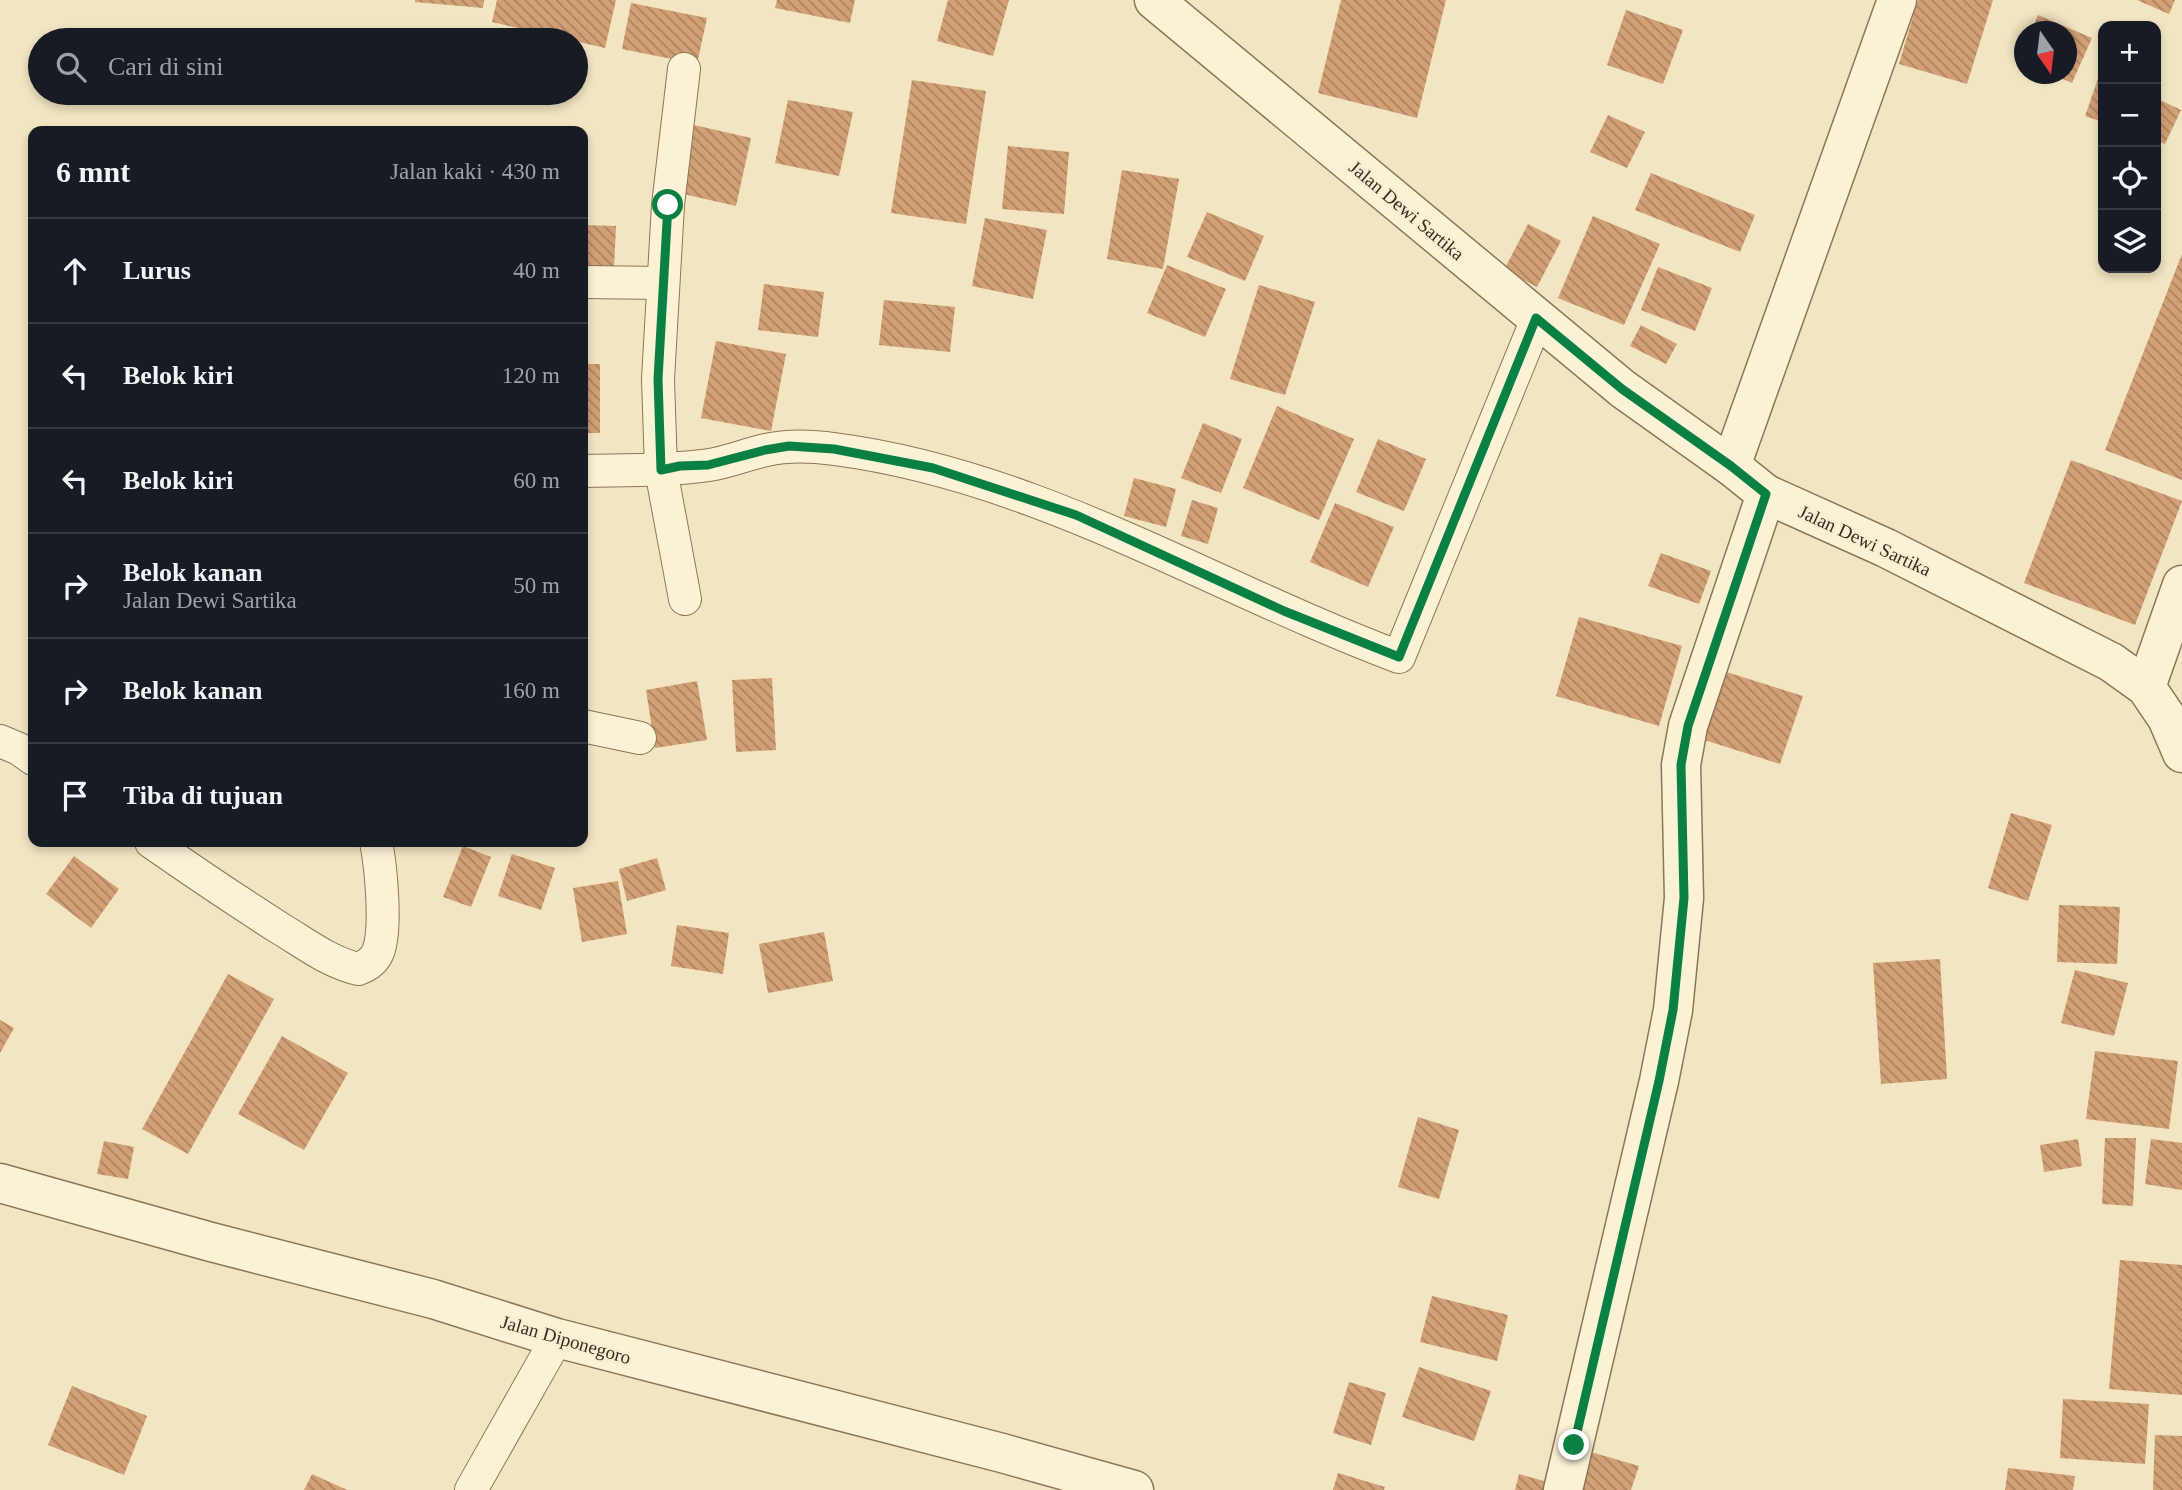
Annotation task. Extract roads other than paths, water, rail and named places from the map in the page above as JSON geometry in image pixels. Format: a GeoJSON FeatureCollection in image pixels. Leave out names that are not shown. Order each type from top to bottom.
{"type":"FeatureCollection","features":[{"type":"Feature","properties":{"kind":"street","name":"Jalan Dewi Sartika"},"geometry":{"type":"LineString","coordinates":[[1154,0],[1622,389],[1766,494],[1886,548],[2110,662],[2146,687],[2179,740]]}},
{"type":"Feature","properties":{"kind":"street"},"geometry":{"type":"LineString","coordinates":[[1731,466],[1897,0]]}},
{"type":"Feature","properties":{"kind":"street"},"geometry":{"type":"LineString","coordinates":[[684,69],[668,205],[658,379],[661,470],[685,599]]}},
{"type":"Feature","properties":{"kind":"street"},"geometry":{"type":"LineString","coordinates":[[588,282],[663,283]]}},
{"type":"Feature","properties":{"kind":"street"},"geometry":{"type":"LineString","coordinates":[[588,471],[661,470],[708,465],[789,446],[834,449],[933,468],[1076,515],[1284,611],[1399,657],[1536,318]]}},
{"type":"Feature","properties":{"kind":"street"},"geometry":{"type":"LineString","coordinates":[[1563,1490],[1659,1081],[1673,1010],[1684,898],[1681,765],[1688,726],[1766,494]]}},
{"type":"Feature","properties":{"kind":"street"},"geometry":{"type":"LineString","coordinates":[[2146,687],[2182,585]]}},
{"type":"Feature","properties":{"kind":"street"},"geometry":{"type":"LineString","coordinates":[[588,727],[640,738]]}},
{"type":"Feature","properties":{"kind":"street"},"geometry":{"type":"LineString","coordinates":[[0,741],[19,748],[28,755]]}},
{"type":"Feature","properties":{"kind":"street"},"geometry":{"type":"LineString","coordinates":[[159,847],[214,886],[321,954],[358,969],[372,961],[378,953],[381,939],[376,847]]}},
{"type":"Feature","properties":{"kind":"street","name":"Jalan Diponegoro"},"geometry":{"type":"LineString","coordinates":[[6,1193],[433,1299],[557,1338],[1002,1453],[1134,1490]]}},
{"type":"Feature","properties":{"kind":"street"},"geometry":{"type":"LineString","coordinates":[[471,1490],[557,1338]]}}]}
